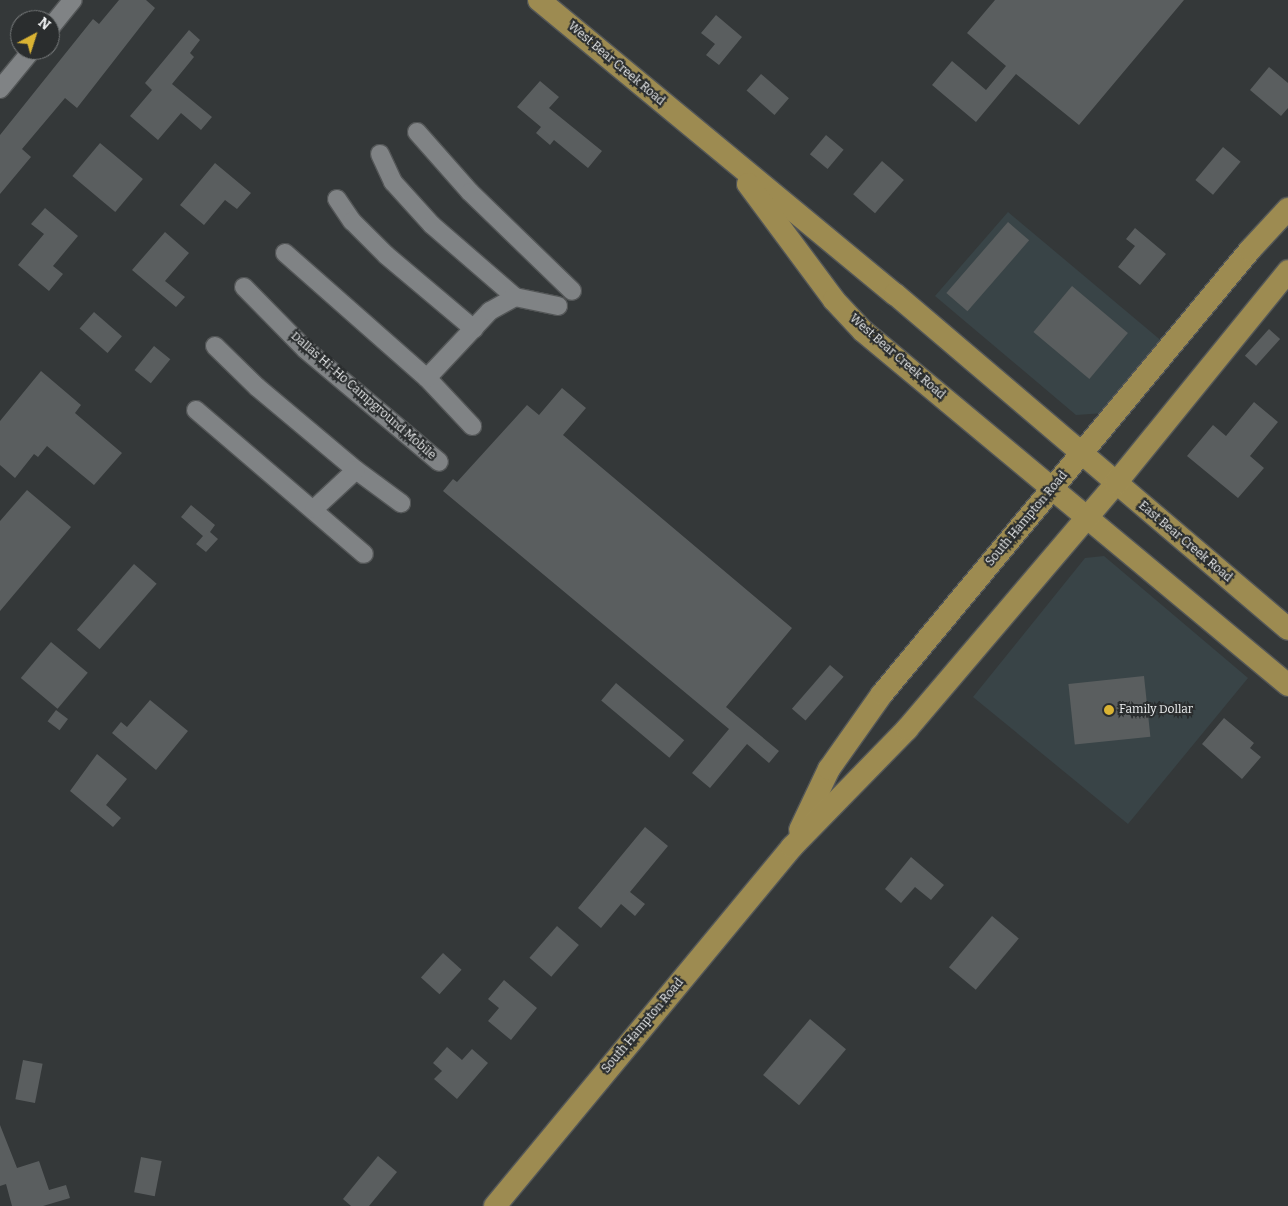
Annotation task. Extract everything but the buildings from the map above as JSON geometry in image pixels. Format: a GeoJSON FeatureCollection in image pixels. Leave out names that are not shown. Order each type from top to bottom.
{"type":"FeatureCollection","features":[{"type":"Feature","properties":{"kind":"main road","name":"West Bear Creek Road"},"geometry":{"type":"LineString","coordinates":[[539,0],[912,307],[1082,454]]}},
{"type":"Feature","properties":{"kind":"main road","name":"West Bear Creek Road"},"geometry":{"type":"LineString","coordinates":[[717,147],[755,192],[834,300],[863,331],[1051,488],[1084,519]]}},
{"type":"Feature","properties":{"kind":"main road","name":"South Hampton Road"},"geometry":{"type":"LineString","coordinates":[[792,847],[829,769],[882,694],[1250,250],[1288,209]]}},
{"type":"Feature","properties":{"kind":"main road","name":"South Hampton Road"},"geometry":{"type":"LineString","coordinates":[[495,1206],[792,847],[907,729],[1084,519],[1116,484],[1288,271]]}},
{"type":"Feature","properties":{"kind":"main road","name":"East Bear Creek Road"},"geometry":{"type":"LineString","coordinates":[[1082,454],[1288,629]]}},
{"type":"Feature","properties":{"kind":"main road"},"geometry":{"type":"LineString","coordinates":[[1084,519],[1288,685]]}},
{"type":"Feature","properties":{"kind":"street"},"geometry":{"type":"LineString","coordinates":[[60,16],[73,0]]}},
{"type":"Feature","properties":{"kind":"street"},"geometry":{"type":"LineString","coordinates":[[0,89],[24,60]]}},
{"type":"Feature","properties":{"kind":"street"},"geometry":{"type":"LineString","coordinates":[[417,132],[470,192],[572,291]]}},
{"type":"Feature","properties":{"kind":"street"},"geometry":{"type":"LineString","coordinates":[[380,154],[393,182],[432,225],[515,297],[558,306]]}},
{"type":"Feature","properties":{"kind":"street"},"geometry":{"type":"LineString","coordinates":[[338,199],[352,221],[386,255],[474,329]]}},
{"type":"Feature","properties":{"kind":"street"},"geometry":{"type":"LineString","coordinates":[[285,253],[427,378],[472,426]]}},
{"type":"Feature","properties":{"kind":"street","name":"Dallas Hi-Ho Campground Mobile"},"geometry":{"type":"LineString","coordinates":[[244,287],[305,349],[439,462]]}},
{"type":"Feature","properties":{"kind":"street"},"geometry":{"type":"LineString","coordinates":[[427,378],[490,311],[515,297]]}},
{"type":"Feature","properties":{"kind":"street"},"geometry":{"type":"LineString","coordinates":[[215,346],[257,387],[356,470],[400,503]]}},
{"type":"Feature","properties":{"kind":"street"},"geometry":{"type":"LineString","coordinates":[[196,410],[314,509],[364,554]]}},
{"type":"Feature","properties":{"kind":"street"},"geometry":{"type":"LineString","coordinates":[[314,509],[356,470]]}},
{"type":"Feature","properties":{"kind":"shaded area"},"geometry":{"type":"Polygon","coordinates":[[[1008,212],[1170,348],[1118,412],[1076,415],[935,296],[1008,212]]]}},
{"type":"Feature","properties":{"kind":"shaded area"},"geometry":{"type":"Polygon","coordinates":[[[1104,556],[1248,678],[1128,824],[973,697],[1085,558],[1104,556]]]}},
{"type":"Feature","properties":{"kind":"place","name":"Family Dollar"},"geometry":{"type":"Point","coordinates":[1109,710]}}]}
